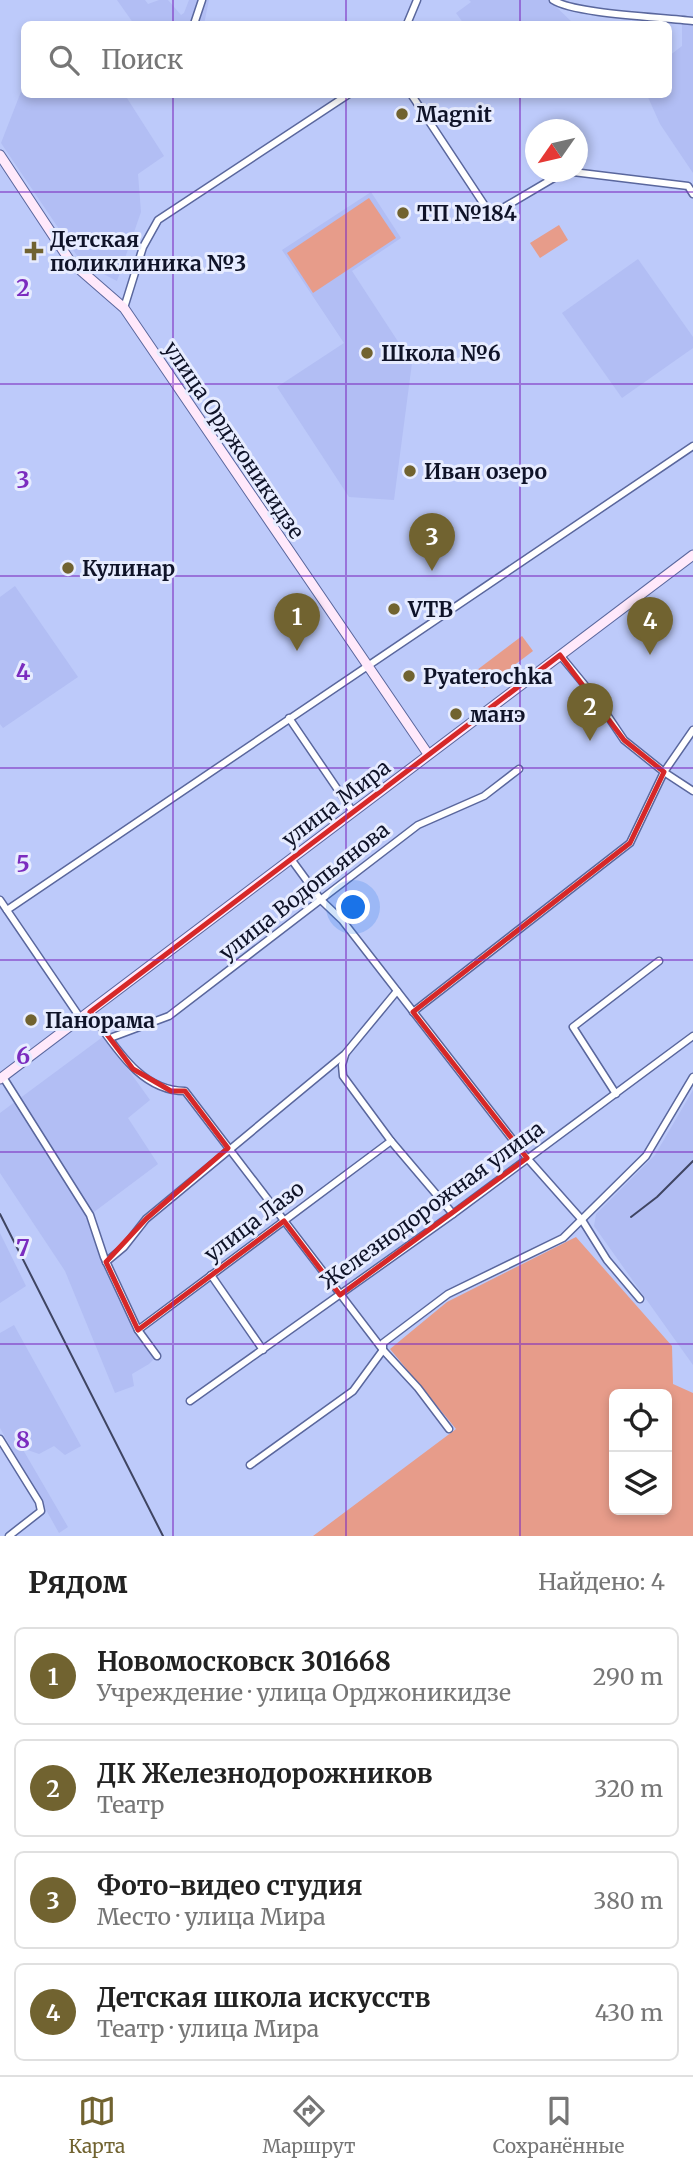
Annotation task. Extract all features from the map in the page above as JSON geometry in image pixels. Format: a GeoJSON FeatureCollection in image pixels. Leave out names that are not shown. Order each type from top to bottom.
{"type":"FeatureCollection","features":[{"type":"Feature","properties":{"kind":"main road","name":"улица Орджоникидзе"},"geometry":{"type":"LineString","coordinates":[[0,155],[70,261],[124,308],[428,754]]}},
{"type":"Feature","properties":{"kind":"main road","name":"улица Мира"},"geometry":{"type":"LineString","coordinates":[[2,1078],[693,555]]}},
{"type":"Feature","properties":{"kind":"street"},"geometry":{"type":"LineString","coordinates":[[195,21],[202,0]]}},
{"type":"Feature","properties":{"kind":"street"},"geometry":{"type":"LineString","coordinates":[[408,21],[417,0]]}},
{"type":"Feature","properties":{"kind":"street"},"geometry":{"type":"LineString","coordinates":[[552,0],[561,5],[584,9],[693,21]]}},
{"type":"Feature","properties":{"kind":"street"},"geometry":{"type":"LineString","coordinates":[[124,308],[143,247],[158,220],[343,98]]}},
{"type":"Feature","properties":{"kind":"street"},"geometry":{"type":"LineString","coordinates":[[414,98],[491,215],[547,182]]}},
{"type":"Feature","properties":{"kind":"street"},"geometry":{"type":"LineString","coordinates":[[588,174],[688,186],[693,194]]}},
{"type":"Feature","properties":{"kind":"street"},"geometry":{"type":"LineString","coordinates":[[7,910],[693,446]]}},
{"type":"Feature","properties":{"kind":"street"},"geometry":{"type":"LineString","coordinates":[[560,655],[597,699],[624,740],[693,791]]}},
{"type":"Feature","properties":{"kind":"street"},"geometry":{"type":"LineString","coordinates":[[289,718],[353,812]]}},
{"type":"Feature","properties":{"kind":"street"},"geometry":{"type":"LineString","coordinates":[[413,1012],[630,843],[664,772],[693,730]]}},
{"type":"Feature","properties":{"kind":"street","name":"улица Водопьянова"},"geometry":{"type":"LineString","coordinates":[[110,1038],[169,1016],[418,825],[484,796],[519,769]]}},
{"type":"Feature","properties":{"kind":"street"},"geometry":{"type":"LineString","coordinates":[[291,859],[321,900],[342,920],[527,1158],[582,1220],[607,1260],[640,1299]]}},
{"type":"Feature","properties":{"kind":"street"},"geometry":{"type":"LineString","coordinates":[[0,900],[81,1019]]}},
{"type":"Feature","properties":{"kind":"street"},"geometry":{"type":"LineString","coordinates":[[616,1094],[573,1027],[659,961]]}},
{"type":"Feature","properties":{"kind":"street"},"geometry":{"type":"LineString","coordinates":[[106,1262],[124,1247],[146,1219],[345,1054],[397,991]]}},
{"type":"Feature","properties":{"kind":"street"},"geometry":{"type":"LineString","coordinates":[[90,1012],[133,1069],[171,1091],[185,1091],[340,1295],[449,1429]]}},
{"type":"Feature","properties":{"kind":"street","name":"Железнодорожная улица"},"geometry":{"type":"LineString","coordinates":[[190,1401],[453,1214],[693,1036]]}},
{"type":"Feature","properties":{"kind":"street"},"geometry":{"type":"LineString","coordinates":[[345,1054],[343,1076],[391,1141],[453,1214]]}},
{"type":"Feature","properties":{"kind":"street"},"geometry":{"type":"LineString","coordinates":[[250,1465],[353,1391],[383,1350],[383,1343],[448,1294],[563,1238],[646,1156],[693,1077]]}},
{"type":"Feature","properties":{"kind":"street"},"geometry":{"type":"LineString","coordinates":[[2,1078],[90,1215],[106,1262],[138,1330],[157,1356]]}},
{"type":"Feature","properties":{"kind":"street","name":"улица Лазо"},"geometry":{"type":"LineString","coordinates":[[138,1330],[391,1141]]}},
{"type":"Feature","properties":{"kind":"street"},"geometry":{"type":"LineString","coordinates":[[211,1275],[263,1350]]}},
{"type":"Feature","properties":{"kind":"street"},"geometry":{"type":"LineString","coordinates":[[0,1439],[39,1502],[41,1511],[9,1536]]}},
{"type":"Feature","properties":{"kind":"highlighted area"},"geometry":{"type":"Polygon","coordinates":[[[560,655],[624,740],[664,772],[630,843],[413,1012],[527,1158],[340,1295],[284,1221],[138,1330],[106,1262],[146,1219],[228,1148],[185,1091],[171,1091],[133,1069],[90,1012],[560,655]]]}},
{"type":"Feature","properties":{"kind":"shaded area"},"geometry":{"type":"Polygon","coordinates":[[[117,0],[145,0],[148,4],[168,0],[181,15],[189,0],[209,0],[205,21],[132,21],[117,0]]]}},
{"type":"Feature","properties":{"kind":"shaded area"},"geometry":{"type":"Polygon","coordinates":[[[469,0],[549,0],[571,21],[462,21],[456,13],[471,2],[469,0]]]}},
{"type":"Feature","properties":{"kind":"shaded area"},"geometry":{"type":"Polygon","coordinates":[[[682,23],[693,24],[693,173],[660,124],[648,98],[672,98],[672,54],[682,46],[682,23]]]}},
{"type":"Feature","properties":{"kind":"shaded area"},"geometry":{"type":"Polygon","coordinates":[[[21,92],[21,98],[127,98],[164,156],[138,174],[141,212],[117,281],[82,263],[1,143],[21,92]]]}},
{"type":"Feature","properties":{"kind":"shaded area","name":"Школа №6"},"geometry":{"type":"Polygon","coordinates":[[[371,192],[401,238],[352,271],[412,363],[394,500],[349,497],[277,387],[344,343],[282,250],[371,192]]]}},
{"type":"Feature","properties":{"kind":"shaded area"},"geometry":{"type":"Polygon","coordinates":[[[369,198],[396,238],[313,293],[287,253],[369,198]]]}},
{"type":"Feature","properties":{"kind":"shaded area"},"geometry":{"type":"Polygon","coordinates":[[[559,225],[568,240],[540,258],[530,243],[559,225]]]}},
{"type":"Feature","properties":{"kind":"shaded area"},"geometry":{"type":"Polygon","coordinates":[[[638,259],[693,337],[693,348],[622,398],[562,313],[638,259]]]}},
{"type":"Feature","properties":{"kind":"shaded area"},"geometry":{"type":"Polygon","coordinates":[[[15,586],[78,677],[3,728],[0,724],[0,597],[15,586]]]}},
{"type":"Feature","properties":{"kind":"shaded area"},"geometry":{"type":"Polygon","coordinates":[[[522,636],[533,651],[484,688],[473,673],[522,636]]]}},
{"type":"Feature","properties":{"kind":"shaded area"},"geometry":{"type":"Polygon","coordinates":[[[104,1036],[150,1100],[128,1118],[158,1164],[90,1215],[138,1330],[157,1356],[132,1374],[134,1386],[115,1393],[65,1271],[0,1173],[0,1113],[104,1036]]]}},
{"type":"Feature","properties":{"kind":"shaded area"},"geometry":{"type":"Polygon","coordinates":[[[693,1090],[693,1365],[594,1226],[596,1214],[655,1155],[693,1090]]]}},
{"type":"Feature","properties":{"kind":"shaded area"},"geometry":{"type":"Polygon","coordinates":[[[0,1233],[26,1286],[0,1303],[0,1233]]]}},
{"type":"Feature","properties":{"kind":"shaded area"},"geometry":{"type":"Polygon","coordinates":[[[576,1237],[672,1346],[673,1384],[693,1393],[693,1536],[313,1536],[456,1429],[390,1349],[447,1302],[576,1237]]]}},
{"type":"Feature","properties":{"kind":"shaded area"},"geometry":{"type":"Polygon","coordinates":[[[14,1325],[81,1446],[65,1455],[54,1446],[39,1454],[22,1448],[68,1527],[59,1533],[0,1428],[0,1333],[14,1325]]]}},
{"type":"Feature","properties":{"kind":"railway"},"geometry":{"type":"LineString","coordinates":[[631,1217],[657,1197],[693,1161]]}},
{"type":"Feature","properties":{"kind":"railway"},"geometry":{"type":"LineString","coordinates":[[0,1214],[163,1536]]}},
{"type":"Feature","properties":{"kind":"place","name":"Magnit"},"geometry":{"type":"Point","coordinates":[402,114]}},
{"type":"Feature","properties":{"kind":"place","name":"ТП №184"},"geometry":{"type":"Point","coordinates":[403,213]}},
{"type":"Feature","properties":{"kind":"place","name":"Детская поликлиника №3"},"geometry":{"type":"Point","coordinates":[34,251]}},
{"type":"Feature","properties":{"kind":"place","name":"Школа №6"},"geometry":{"type":"Point","coordinates":[367,353]}},
{"type":"Feature","properties":{"kind":"place","name":"Иван озеро"},"geometry":{"type":"Point","coordinates":[410,471]}},
{"type":"Feature","properties":{"kind":"place","name":"Кулинар"},"geometry":{"type":"Point","coordinates":[68,568]}},
{"type":"Feature","properties":{"kind":"place","name":"Фото-видео студия"},"geometry":{"type":"Point","coordinates":[432,571]}},
{"type":"Feature","properties":{"kind":"place","name":"VTB"},"geometry":{"type":"Point","coordinates":[394,609]}},
{"type":"Feature","properties":{"kind":"place","name":"Новомосковск 301668"},"geometry":{"type":"Point","coordinates":[297,651]}},
{"type":"Feature","properties":{"kind":"place","name":"Детская школа искусств"},"geometry":{"type":"Point","coordinates":[650,655]}},
{"type":"Feature","properties":{"kind":"place","name":"Pyaterochka"},"geometry":{"type":"Point","coordinates":[409,676]}},
{"type":"Feature","properties":{"kind":"place","name":"манэ"},"geometry":{"type":"Point","coordinates":[456,714]}},
{"type":"Feature","properties":{"kind":"place","name":"ДК Железнодорожников"},"geometry":{"type":"Point","coordinates":[590,741]}},
{"type":"Feature","properties":{"kind":"place","name":"Панорама"},"geometry":{"type":"Point","coordinates":[31,1020]}}]}
